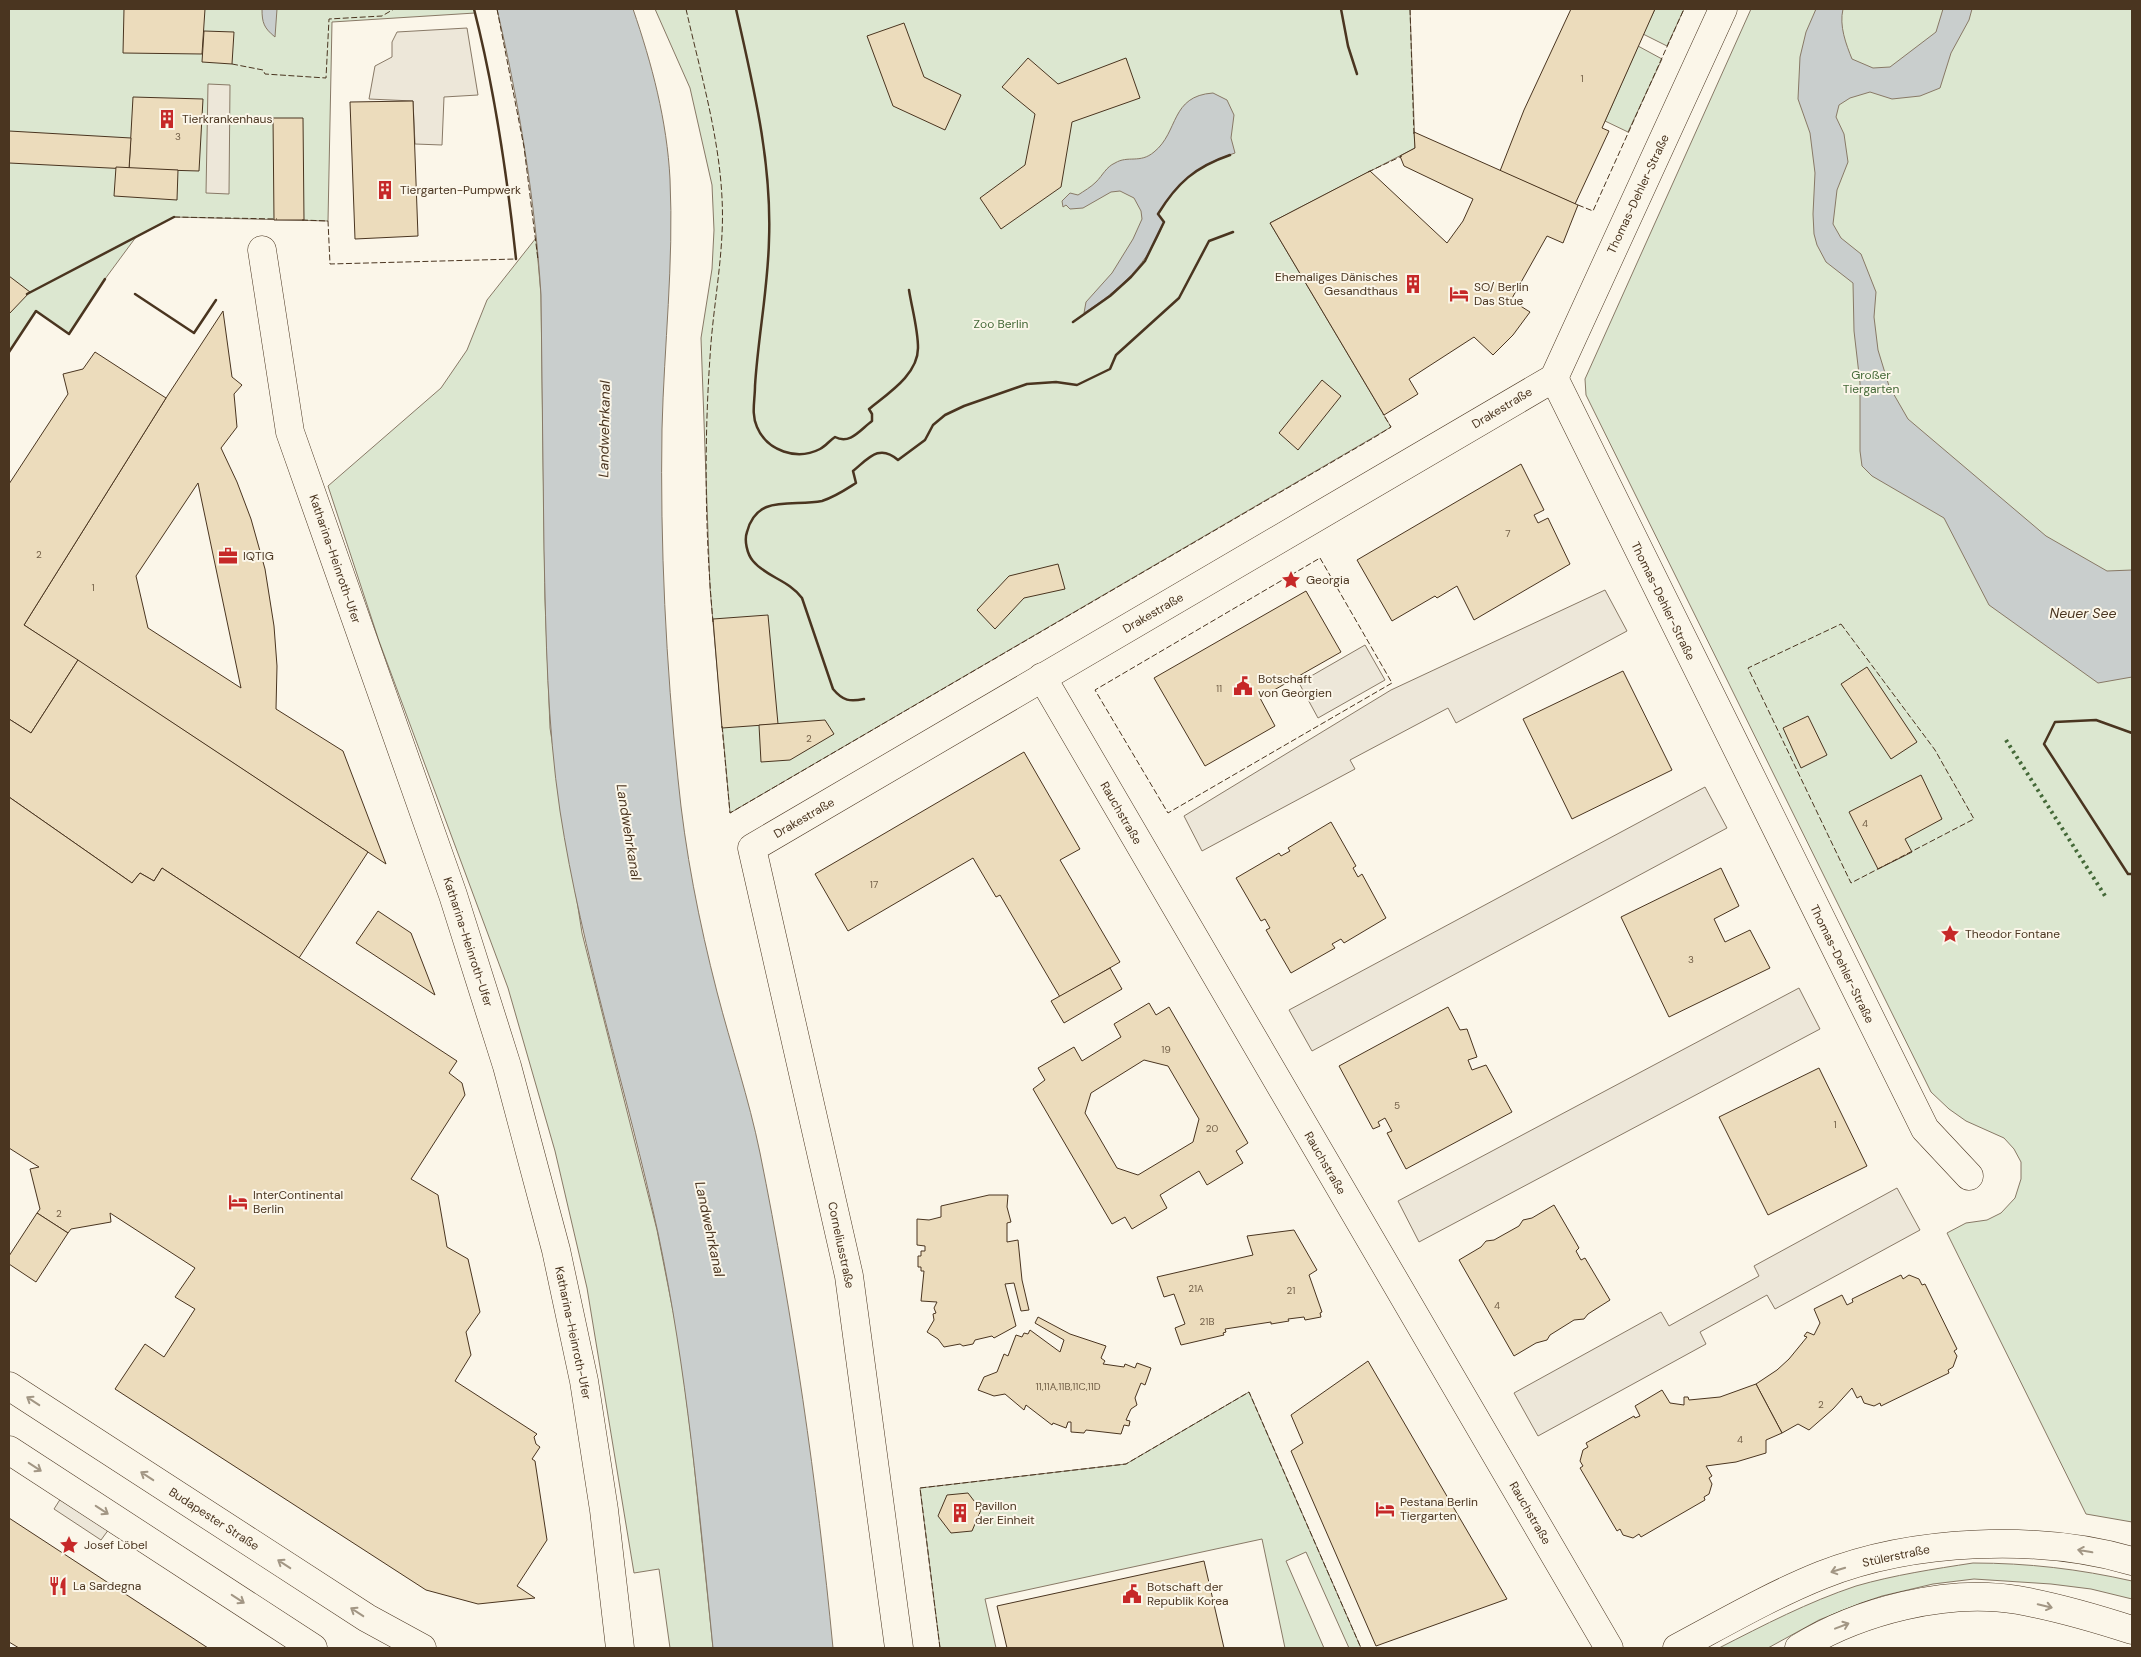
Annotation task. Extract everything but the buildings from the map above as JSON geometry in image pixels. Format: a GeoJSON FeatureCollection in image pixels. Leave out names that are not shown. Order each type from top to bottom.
{"type":"FeatureCollection","features":[{"type":"Feature","properties":{"kind":"street","name":"Thomas-Dehler-Straße"},"geometry":{"type":"LineString","coordinates":[[1723,9],[1554,378],[1925,1129],[1969,1176]]}},
{"type":"Feature","properties":{"kind":"street","name":"Katharina-Heinroth-Ufer"},"geometry":{"type":"LineString","coordinates":[[262,250],[290,432],[453,895],[507,1066],[556,1250],[585,1390],[604,1510],[620,1648]]}},
{"type":"Feature","properties":{"kind":"street","name":"Drakestraße"},"geometry":{"type":"LineString","coordinates":[[752,848],[1554,378]]}},
{"type":"Feature","properties":{"kind":"street","name":"Rauchstraße"},"geometry":{"type":"LineString","coordinates":[[1042,678],[1609,1648]]}},
{"type":"Feature","properties":{"kind":"street","name":"Corneliusstraße"},"geometry":{"type":"LineString","coordinates":[[752,848],[849,1276],[899,1648]]}},
{"type":"Feature","properties":{"kind":"street","name":"Budapester Straße"},"geometry":{"type":"LineString","coordinates":[[9,1386],[367,1618],[422,1648]]}},
{"type":"Feature","properties":{"kind":"street"},"geometry":{"type":"LineString","coordinates":[[9,1450],[313,1648]]}},
{"type":"Feature","properties":{"kind":"street","name":"Stülerstraße"},"geometry":{"type":"LineString","coordinates":[[1677,1648],[1729,1620],[1823,1575],[1871,1560],[1918,1551],[1978,1544],[2030,1545],[2077,1550],[2132,1561]]}},
{"type":"Feature","properties":{"kind":"street"},"geometry":{"type":"LineString","coordinates":[[1798,1648],[1822,1634],[1874,1614],[1921,1602],[1978,1597],[2017,1600],[2082,1614],[2132,1630]]}},
{"type":"Feature","properties":{"kind":"green space"},"geometry":{"type":"Polygon","coordinates":[[[9,9],[474,9],[475,13],[332,22],[328,221],[174,217],[136,237],[105,279],[69,334],[36,311],[9,352],[9,9]]]}},
{"type":"Feature","properties":{"kind":"green space","name":"Zoo Berlin"},"geometry":{"type":"Polygon","coordinates":[[[655,9],[1410,9],[1415,148],[1270,223],[1391,427],[730,813],[710,588],[701,338],[712,269],[714,230],[712,185],[690,88],[655,9]]]}},
{"type":"Feature","properties":{"kind":"green space"},"geometry":{"type":"Polygon","coordinates":[[[1655,9],[1684,9],[1667,46],[1643,34],[1655,9]]]}},
{"type":"Feature","properties":{"kind":"green space","name":"Großer Tiergarten"},"geometry":{"type":"Polygon","coordinates":[[[1751,9],[2132,9],[2132,1522],[2086,1514],[1947,1233],[1966,1223],[1987,1220],[2001,1213],[2015,1198],[2021,1179],[2021,1162],[2014,1149],[2004,1138],[1966,1121],[1949,1109],[1931,1092],[1586,395],[1585,379],[1751,9]]]}},
{"type":"Feature","properties":{"kind":"green space"},"geometry":{"type":"Polygon","coordinates":[[[1638,46],[1662,59],[1628,132],[1605,121],[1638,46]]]}},
{"type":"Feature","properties":{"kind":"green space"},"geometry":{"type":"Polygon","coordinates":[[[536,238],[541,295],[545,599],[550,728],[582,933],[657,1230],[679,1341],[692,1444],[713,1648],[670,1648],[659,1569],[634,1573],[587,1288],[555,1151],[508,988],[379,641],[328,486],[441,388],[467,350],[487,300],[536,238]]]}},
{"type":"Feature","properties":{"kind":"green space"},"geometry":{"type":"Polygon","coordinates":[[[1249,1392],[1361,1648],[1349,1648],[1306,1552],[1286,1561],[1324,1648],[1285,1648],[1262,1539],[985,1599],[996,1648],[940,1648],[920,1488],[1126,1464],[1249,1392]]]}},
{"type":"Feature","properties":{"kind":"green space"},"geometry":{"type":"Polygon","coordinates":[[[1973,1563],[2014,1564],[2053,1568],[2093,1573],[2132,1581],[2132,1599],[2091,1589],[2051,1584],[1974,1579],[1933,1584],[1861,1603],[1819,1620],[1768,1648],[1719,1648],[1769,1622],[1838,1592],[1899,1575],[1973,1563]]]}},
{"type":"Feature","properties":{"kind":"shaded area"},"geometry":{"type":"Polygon","coordinates":[[[467,28],[478,95],[444,97],[442,145],[415,144],[413,101],[369,99],[375,66],[392,57],[392,42],[397,32],[467,28]]]}},
{"type":"Feature","properties":{"kind":"shaded area"},"geometry":{"type":"Polygon","coordinates":[[[208,84],[230,85],[229,194],[206,193],[208,84]]]}},
{"type":"Feature","properties":{"kind":"shaded area"},"geometry":{"type":"Polygon","coordinates":[[[1605,590],[1627,631],[1456,723],[1448,708],[1350,760],[1355,769],[1202,851],[1184,816],[1391,690],[1605,590]]]}},
{"type":"Feature","properties":{"kind":"shaded area"},"geometry":{"type":"Polygon","coordinates":[[[1365,645],[1385,680],[1318,718],[1299,683],[1365,645]]]}},
{"type":"Feature","properties":{"kind":"shaded area"},"geometry":{"type":"Polygon","coordinates":[[[1705,787],[1727,828],[1312,1051],[1289,1010],[1705,787]]]}},
{"type":"Feature","properties":{"kind":"shaded area"},"geometry":{"type":"Polygon","coordinates":[[[1799,988],[1820,1029],[1419,1242],[1398,1201],[1799,988]]]}},
{"type":"Feature","properties":{"kind":"shaded area"},"geometry":{"type":"Polygon","coordinates":[[[1897,1188],[1920,1230],[1775,1309],[1767,1295],[1700,1332],[1706,1344],[1538,1436],[1514,1393],[1661,1312],[1669,1326],[1759,1276],[1754,1266],[1897,1188]]]}},
{"type":"Feature","properties":{"kind":"shaded area"},"geometry":{"type":"Polygon","coordinates":[[[61,1498],[109,1529],[101,1540],[54,1509],[61,1498]]]}},
{"type":"Feature","properties":{"kind":"water"},"geometry":{"type":"Polygon","coordinates":[[[262,9],[277,9],[275,37],[264,25],[262,9]]]}},
{"type":"Feature","properties":{"kind":"water","name":"Landwehrkanal"},"geometry":{"type":"Polygon","coordinates":[[[497,9],[633,9],[658,93],[666,136],[671,210],[670,273],[662,429],[663,560],[670,692],[681,806],[693,886],[704,939],[756,1133],[772,1215],[812,1462],[833,1648],[713,1648],[691,1440],[668,1284],[646,1180],[580,917],[560,811],[552,746],[547,648],[541,295],[535,223],[525,151],[497,9]]]}},
{"type":"Feature","properties":{"kind":"water","name":"Neuer See"},"geometry":{"type":"Polygon","coordinates":[[[1816,9],[1843,9],[1845,41],[1852,59],[1873,68],[1890,67],[1936,32],[1943,9],[1972,9],[1969,20],[1951,53],[1940,88],[1920,96],[1892,99],[1870,92],[1850,98],[1839,105],[1836,117],[1844,134],[1848,162],[1837,190],[1833,224],[1841,238],[1861,254],[1876,292],[1874,317],[1878,350],[1889,386],[1908,419],[2046,536],[2107,571],[2132,570],[2132,677],[2098,683],[1989,605],[1944,518],[1872,476],[1862,466],[1860,451],[1860,383],[1854,331],[1853,283],[1826,262],[1817,245],[1814,234],[1813,214],[1815,173],[1810,133],[1798,99],[1800,57],[1806,32],[1816,9]]]}},
{"type":"Feature","properties":{"kind":"water"},"geometry":{"type":"Polygon","coordinates":[[[1213,93],[1227,100],[1234,115],[1231,138],[1235,153],[1210,163],[1181,183],[1158,214],[1164,222],[1158,237],[1142,263],[1110,295],[1084,313],[1086,302],[1112,273],[1133,239],[1142,219],[1141,211],[1134,198],[1120,191],[1111,192],[1083,208],[1070,209],[1066,205],[1063,207],[1062,201],[1070,193],[1078,195],[1090,187],[1115,163],[1149,156],[1162,144],[1182,108],[1189,101],[1199,96],[1213,93]]]}},
{"type":"Feature","properties":{"kind":"hedge"},"geometry":{"type":"LineString","coordinates":[[2006,740],[2107,899]]}},
{"type":"Feature","properties":{"kind":"fence"},"geometry":{"type":"LineString","coordinates":[[232,64],[263,70],[265,74],[326,78],[329,19],[382,16],[394,9]]}},
{"type":"Feature","properties":{"kind":"fence"},"geometry":{"type":"LineString","coordinates":[[497,9],[524,147],[538,260]]}},
{"type":"Feature","properties":{"kind":"fence"},"geometry":{"type":"LineString","coordinates":[[686,9],[713,127],[722,198],[722,238],[712,337],[707,423],[706,489],[713,622]]}},
{"type":"Feature","properties":{"kind":"fence"},"geometry":{"type":"LineString","coordinates":[[1410,9],[1414,136]]}},
{"type":"Feature","properties":{"kind":"fence"},"geometry":{"type":"LineString","coordinates":[[1578,205],[1593,211],[1684,9]]}},
{"type":"Feature","properties":{"kind":"fence"},"geometry":{"type":"LineString","coordinates":[[1368,172],[1402,156]]}},
{"type":"Feature","properties":{"kind":"fence"},"geometry":{"type":"LineString","coordinates":[[174,217],[277,219]]}},
{"type":"Feature","properties":{"kind":"fence"},"geometry":{"type":"LineString","coordinates":[[302,220],[328,221],[330,264],[516,259]]}},
{"type":"Feature","properties":{"kind":"fence"},"geometry":{"type":"LineString","coordinates":[[722,726],[730,813],[1375,437],[1391,427],[1383,414]]}},
{"type":"Feature","properties":{"kind":"fence"},"geometry":{"type":"LineString","coordinates":[[1320,558],[1392,683],[1168,813],[1095,690],[1320,558]]}},
{"type":"Feature","properties":{"kind":"fence"},"geometry":{"type":"LineString","coordinates":[[1841,624],[1935,750],[1974,819],[1851,883],[1748,668],[1841,624]]}},
{"type":"Feature","properties":{"kind":"fence"},"geometry":{"type":"LineString","coordinates":[[940,1648],[920,1488],[1126,1464],[1249,1392],[1361,1648]]}},
{"type":"Feature","properties":{"kind":"wall"},"geometry":{"type":"LineString","coordinates":[[474,9],[500,133],[516,259]]}},
{"type":"Feature","properties":{"kind":"wall"},"geometry":{"type":"LineString","coordinates":[[736,9],[760,123],[768,181],[768,258],[756,368],[754,412],[757,427],[768,442],[784,452],[802,454],[822,448],[835,437],[840,439],[850,438],[872,421],[872,414],[869,409],[900,383],[913,367],[917,358],[917,334],[909,290]]}},
{"type":"Feature","properties":{"kind":"wall"},"geometry":{"type":"LineString","coordinates":[[1341,9],[1348,46],[1357,74]]}},
{"type":"Feature","properties":{"kind":"wall"},"geometry":{"type":"LineString","coordinates":[[1073,322],[1110,296],[1145,261],[1164,222],[1158,214],[1172,193],[1197,171],[1230,155]]}},
{"type":"Feature","properties":{"kind":"wall"},"geometry":{"type":"LineString","coordinates":[[27,294],[174,217]]}},
{"type":"Feature","properties":{"kind":"wall"},"geometry":{"type":"LineString","coordinates":[[864,699],[847,700],[833,689],[802,598],[791,587],[764,571],[751,558],[746,539],[752,520],[759,512],[777,504],[822,501],[836,495],[856,483],[853,471],[869,458],[879,453],[885,453],[898,460],[925,440],[933,425],[945,415],[964,406],[1027,384],[1056,382],[1077,385],[1110,369],[1116,355],[1179,298],[1209,241],[1233,232]]}},
{"type":"Feature","properties":{"kind":"wall"},"geometry":{"type":"LineString","coordinates":[[9,352],[36,311],[69,334],[105,279]]}},
{"type":"Feature","properties":{"kind":"wall"},"geometry":{"type":"LineString","coordinates":[[135,294],[194,333],[216,300]]}},
{"type":"Feature","properties":{"kind":"wall"},"geometry":{"type":"LineString","coordinates":[[2132,733],[2096,720],[2055,722],[2044,744],[2128,874],[2132,874]]}},
{"type":"Feature","properties":{"kind":"place","name":"Tierkrankenhaus"},"geometry":{"type":"Point","coordinates":[167,119]}},
{"type":"Feature","properties":{"kind":"place","name":"Tiergarten-Pumpwerk"},"geometry":{"type":"Point","coordinates":[385,190]}},
{"type":"Feature","properties":{"kind":"place","name":"Ehemaliges Dänisches Gesandthaus"},"geometry":{"type":"Point","coordinates":[1413,284]}},
{"type":"Feature","properties":{"kind":"place","name":"SO/ Berlin Das Stue"},"geometry":{"type":"Point","coordinates":[1459,294]}},
{"type":"Feature","properties":{"kind":"place","name":"IQTIG"},"geometry":{"type":"Point","coordinates":[228,556]}},
{"type":"Feature","properties":{"kind":"place","name":"Georgia"},"geometry":{"type":"Point","coordinates":[1291,580]}},
{"type":"Feature","properties":{"kind":"place","name":"Botschaft von Georgien"},"geometry":{"type":"Point","coordinates":[1243,686]}},
{"type":"Feature","properties":{"kind":"place","name":"Theodor Fontane"},"geometry":{"type":"Point","coordinates":[1950,934]}},
{"type":"Feature","properties":{"kind":"place","name":"InterContinental Berlin"},"geometry":{"type":"Point","coordinates":[238,1202]}},
{"type":"Feature","properties":{"kind":"place","name":"Pestana Berlin Tiergarten"},"geometry":{"type":"Point","coordinates":[1385,1509]}},
{"type":"Feature","properties":{"kind":"place","name":"Pavillon der Einheit"},"geometry":{"type":"Point","coordinates":[960,1513]}},
{"type":"Feature","properties":{"kind":"place","name":"Josef Löbel"},"geometry":{"type":"Point","coordinates":[69,1545]}},
{"type":"Feature","properties":{"kind":"place","name":"La Sardegna"},"geometry":{"type":"Point","coordinates":[58,1586]}},
{"type":"Feature","properties":{"kind":"place","name":"Botschaft der Republik Korea"},"geometry":{"type":"Point","coordinates":[1132,1594]}}]}
